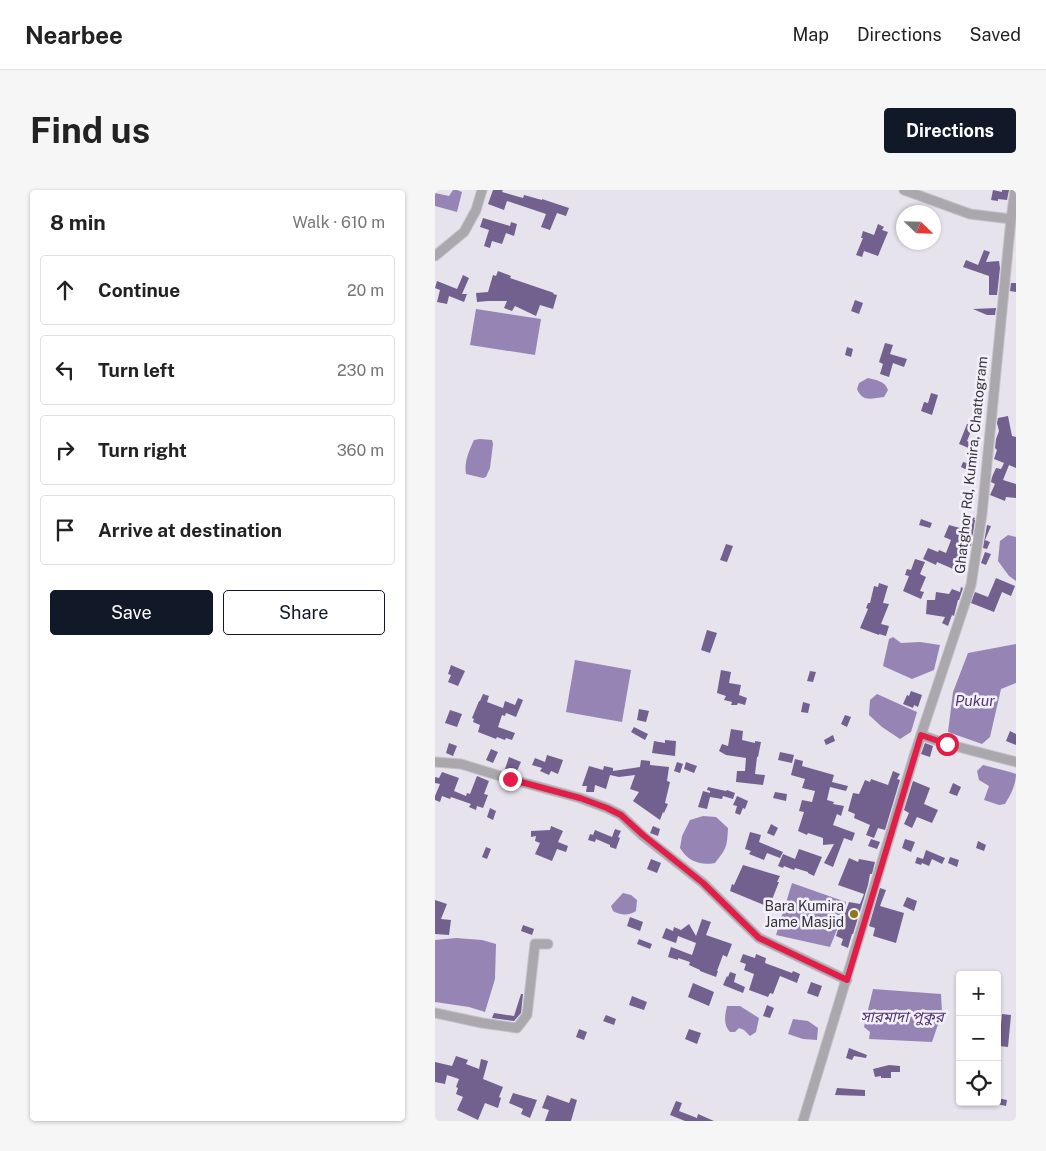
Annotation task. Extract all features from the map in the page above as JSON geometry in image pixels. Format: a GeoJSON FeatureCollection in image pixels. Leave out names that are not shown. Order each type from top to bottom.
{"type":"FeatureCollection","features":[{"type":"Feature","properties":{"kind":"street"},"geometry":{"type":"LineString","coordinates":[[435,256],[464,232],[476,210],[482,190]]}},
{"type":"Feature","properties":{"kind":"street"},"geometry":{"type":"LineString","coordinates":[[904,190],[970,214],[1011,219]]}},
{"type":"Feature","properties":{"kind":"street","name":"Ghatghor Rd, Kumira, Chattogram"},"geometry":{"type":"LineString","coordinates":[[803,1121],[921,735],[971,585],[982,514],[1015,190]]}},
{"type":"Feature","properties":{"kind":"street"},"geometry":{"type":"LineString","coordinates":[[921,735],[947,744],[1016,762]]}},
{"type":"Feature","properties":{"kind":"street"},"geometry":{"type":"LineString","coordinates":[[435,762],[461,764],[580,798],[621,815],[703,883],[759,938],[847,980]]}},
{"type":"Feature","properties":{"kind":"street"},"geometry":{"type":"LineString","coordinates":[[435,1013],[482,1024],[517,1028],[527,1015],[535,944],[547,944]]}},
{"type":"Feature","properties":{"kind":"water"},"geometry":{"type":"Polygon","coordinates":[[[453,190],[462,192],[457,212],[435,206],[435,193],[449,196],[453,190]]]}},
{"type":"Feature","properties":{"kind":"water"},"geometry":{"type":"Polygon","coordinates":[[[476,309],[541,319],[535,355],[470,345],[476,309]]]}},
{"type":"Feature","properties":{"kind":"water"},"geometry":{"type":"Polygon","coordinates":[[[868,378],[880,381],[885,385],[888,390],[884,397],[868,399],[859,393],[857,389],[859,383],[868,378]]]}},
{"type":"Feature","properties":{"kind":"water"},"geometry":{"type":"Polygon","coordinates":[[[474,440],[492,440],[493,444],[490,468],[486,477],[483,478],[466,474],[467,456],[474,440]]]}},
{"type":"Feature","properties":{"kind":"water"},"geometry":{"type":"Polygon","coordinates":[[[1008,535],[1016,537],[1016,581],[1009,576],[998,561],[1000,541],[1008,535]]]}},
{"type":"Feature","properties":{"kind":"water"},"geometry":{"type":"Polygon","coordinates":[[[893,637],[901,643],[920,642],[940,645],[934,670],[912,679],[883,666],[889,639],[893,637]]]}},
{"type":"Feature","properties":{"kind":"water","name":"Pukur"},"geometry":{"type":"Polygon","coordinates":[[[1016,644],[1016,683],[1001,689],[990,737],[982,744],[948,732],[953,692],[968,653],[1016,644]]]}},
{"type":"Feature","properties":{"kind":"water"},"geometry":{"type":"Polygon","coordinates":[[[575,660],[631,670],[622,722],[566,712],[575,660]]]}},
{"type":"Feature","properties":{"kind":"water"},"geometry":{"type":"Polygon","coordinates":[[[877,694],[917,712],[911,732],[900,739],[882,727],[869,715],[870,700],[877,694]]]}},
{"type":"Feature","properties":{"kind":"water"},"geometry":{"type":"Polygon","coordinates":[[[983,765],[1016,774],[1014,786],[1005,804],[999,805],[984,800],[989,786],[979,780],[977,771],[983,765]]]}},
{"type":"Feature","properties":{"kind":"water"},"geometry":{"type":"Polygon","coordinates":[[[703,816],[716,817],[728,828],[726,847],[715,863],[699,863],[687,856],[680,848],[682,836],[690,820],[703,816]]]}},
{"type":"Feature","properties":{"kind":"water"},"geometry":{"type":"Polygon","coordinates":[[[792,883],[846,902],[843,915],[837,915],[834,923],[838,927],[830,947],[776,935],[792,883]]]}},
{"type":"Feature","properties":{"kind":"water"},"geometry":{"type":"Polygon","coordinates":[[[623,893],[631,895],[637,900],[636,911],[625,914],[613,911],[611,906],[623,893]]]}},
{"type":"Feature","properties":{"kind":"water"},"geometry":{"type":"Polygon","coordinates":[[[456,938],[482,940],[496,944],[495,979],[485,1012],[469,1007],[435,1002],[435,940],[456,938]]]}},
{"type":"Feature","properties":{"kind":"water","name":"সারমাদা পুকুর"},"geometry":{"type":"Polygon","coordinates":[[[873,989],[941,994],[942,1013],[932,1042],[869,1039],[870,1032],[864,1027],[873,989]]]}},
{"type":"Feature","properties":{"kind":"water"},"geometry":{"type":"Polygon","coordinates":[[[727,1006],[740,1006],[759,1018],[756,1032],[750,1036],[739,1028],[735,1032],[730,1032],[725,1023],[727,1006]]]}},
{"type":"Feature","properties":{"kind":"water"},"geometry":{"type":"Polygon","coordinates":[[[793,1019],[808,1021],[818,1028],[817,1040],[803,1039],[788,1034],[793,1019]]]}},
{"type":"Feature","properties":{"kind":"building"},"geometry":{"type":"Polygon","coordinates":[[[493,190],[503,190],[502,192],[523,198],[524,195],[542,199],[569,208],[566,216],[557,213],[550,230],[541,227],[546,214],[507,201],[504,210],[488,204],[493,190]]]}},
{"type":"Feature","properties":{"kind":"building"},"geometry":{"type":"Polygon","coordinates":[[[993,190],[1002,192],[1002,190],[1009,190],[1007,200],[991,200],[993,190]]]}},
{"type":"Feature","properties":{"kind":"building"},"geometry":{"type":"Polygon","coordinates":[[[483,218],[510,226],[511,222],[517,224],[514,236],[506,233],[502,244],[492,241],[490,248],[484,246],[489,230],[480,227],[483,218]]]}},
{"type":"Feature","properties":{"kind":"building"},"geometry":{"type":"Polygon","coordinates":[[[878,224],[884,227],[882,230],[888,232],[878,256],[864,251],[862,257],[856,255],[863,238],[861,238],[863,231],[874,235],[878,224]]]}},
{"type":"Feature","properties":{"kind":"building"},"geometry":{"type":"Polygon","coordinates":[[[984,250],[990,252],[986,262],[999,261],[997,295],[989,295],[989,276],[963,267],[966,260],[978,265],[984,250]]]}},
{"type":"Feature","properties":{"kind":"building"},"geometry":{"type":"Polygon","coordinates":[[[498,271],[511,276],[510,278],[557,295],[553,309],[540,305],[536,316],[515,306],[512,311],[504,308],[507,301],[477,302],[476,293],[488,292],[493,275],[496,276],[498,271]]]}},
{"type":"Feature","properties":{"kind":"building"},"geometry":{"type":"Polygon","coordinates":[[[463,275],[469,278],[462,294],[467,294],[464,302],[449,296],[447,304],[437,302],[440,290],[435,288],[437,281],[457,289],[463,275]]]}},
{"type":"Feature","properties":{"kind":"building"},"geometry":{"type":"Polygon","coordinates":[[[1011,283],[1016,283],[1016,292],[1010,291],[1011,283]]]}},
{"type":"Feature","properties":{"kind":"building"},"geometry":{"type":"Polygon","coordinates":[[[855,300],[863,303],[859,314],[851,311],[855,300]]]}},
{"type":"Feature","properties":{"kind":"building"},"geometry":{"type":"Polygon","coordinates":[[[996,308],[995,315],[987,315],[973,309],[996,308]]]}},
{"type":"Feature","properties":{"kind":"building"},"geometry":{"type":"Polygon","coordinates":[[[885,343],[893,345],[890,354],[907,359],[904,367],[893,363],[889,377],[880,374],[883,364],[879,362],[885,343]]]}},
{"type":"Feature","properties":{"kind":"building"},"geometry":{"type":"Polygon","coordinates":[[[847,347],[853,349],[851,357],[845,355],[847,347]]]}},
{"type":"Feature","properties":{"kind":"building"},"geometry":{"type":"Polygon","coordinates":[[[931,393],[938,395],[932,415],[921,411],[924,402],[928,403],[931,393]]]}},
{"type":"Feature","properties":{"kind":"building"},"geometry":{"type":"Polygon","coordinates":[[[1008,416],[1012,436],[1016,437],[1016,468],[1009,465],[1003,480],[1016,484],[1016,498],[1006,497],[1005,501],[990,495],[995,484],[991,482],[992,477],[996,468],[1001,469],[1004,463],[994,459],[997,450],[995,448],[996,439],[999,431],[998,418],[1008,416]]]}},
{"type":"Feature","properties":{"kind":"building"},"geometry":{"type":"Polygon","coordinates":[[[967,424],[973,426],[967,441],[973,444],[971,449],[959,444],[967,424]]]}},
{"type":"Feature","properties":{"kind":"building"},"geometry":{"type":"Polygon","coordinates":[[[963,462],[977,466],[975,475],[966,472],[967,470],[961,467],[963,462]]]}},
{"type":"Feature","properties":{"kind":"building"},"geometry":{"type":"Polygon","coordinates":[[[967,515],[975,518],[975,520],[971,546],[967,545],[961,562],[964,562],[960,572],[937,562],[936,565],[923,559],[928,548],[946,553],[951,540],[944,537],[949,525],[963,527],[967,515]]]}},
{"type":"Feature","properties":{"kind":"building"},"geometry":{"type":"Polygon","coordinates":[[[921,519],[932,523],[930,528],[919,525],[921,519]]]}},
{"type":"Feature","properties":{"kind":"building"},"geometry":{"type":"Polygon","coordinates":[[[987,525],[991,526],[985,540],[990,542],[987,549],[983,548],[987,525]]]}},
{"type":"Feature","properties":{"kind":"building"},"geometry":{"type":"Polygon","coordinates":[[[726,544],[733,546],[727,562],[720,560],[726,544]]]}},
{"type":"Feature","properties":{"kind":"building"},"geometry":{"type":"Polygon","coordinates":[[[985,552],[991,554],[986,565],[981,563],[985,552]]]}},
{"type":"Feature","properties":{"kind":"building"},"geometry":{"type":"Polygon","coordinates":[[[915,559],[925,562],[920,574],[926,577],[920,591],[924,592],[921,599],[903,591],[909,576],[905,575],[907,569],[911,570],[915,559]]]}},
{"type":"Feature","properties":{"kind":"building"},"geometry":{"type":"Polygon","coordinates":[[[996,578],[1015,586],[1011,596],[1002,592],[994,612],[971,603],[975,592],[988,597],[996,578]]]}},
{"type":"Feature","properties":{"kind":"building"},"geometry":{"type":"Polygon","coordinates":[[[879,583],[888,586],[883,603],[889,604],[881,624],[889,626],[886,636],[860,628],[868,609],[866,608],[868,603],[870,603],[874,586],[878,587],[879,583]]]}},
{"type":"Feature","properties":{"kind":"building"},"geometry":{"type":"Polygon","coordinates":[[[961,587],[963,588],[954,616],[952,615],[948,626],[942,623],[945,617],[926,614],[927,600],[935,600],[936,592],[949,594],[952,589],[960,592],[961,587]]]}},
{"type":"Feature","properties":{"kind":"building"},"geometry":{"type":"Polygon","coordinates":[[[707,630],[717,633],[710,653],[701,650],[707,630]]]}},
{"type":"Feature","properties":{"kind":"building"},"geometry":{"type":"Polygon","coordinates":[[[451,665],[465,671],[458,686],[448,682],[451,675],[448,674],[451,665]]]}},
{"type":"Feature","properties":{"kind":"building"},"geometry":{"type":"Polygon","coordinates":[[[721,670],[731,672],[729,683],[741,685],[739,695],[747,698],[745,705],[738,703],[737,705],[731,705],[732,702],[724,700],[726,696],[717,693],[721,670]]]}},
{"type":"Feature","properties":{"kind":"building"},"geometry":{"type":"Polygon","coordinates":[[[810,671],[816,672],[813,682],[807,681],[810,671]]]}},
{"type":"Feature","properties":{"kind":"building"},"geometry":{"type":"Polygon","coordinates":[[[911,691],[922,695],[918,707],[914,705],[913,708],[903,704],[911,691]]]}},
{"type":"Feature","properties":{"kind":"building"},"geometry":{"type":"Polygon","coordinates":[[[483,694],[489,696],[487,702],[503,708],[505,701],[515,705],[518,698],[523,700],[516,717],[506,713],[505,716],[502,715],[498,727],[515,733],[512,740],[497,737],[496,739],[478,732],[480,725],[473,722],[474,719],[472,718],[483,694]]]}},
{"type":"Feature","properties":{"kind":"building"},"geometry":{"type":"Polygon","coordinates":[[[803,702],[810,704],[808,713],[801,712],[803,702]]]}},
{"type":"Feature","properties":{"kind":"building"},"geometry":{"type":"Polygon","coordinates":[[[639,709],[649,711],[646,722],[637,720],[639,709]]]}},
{"type":"Feature","properties":{"kind":"building"},"geometry":{"type":"Polygon","coordinates":[[[450,710],[462,714],[457,727],[445,723],[450,710]]]}},
{"type":"Feature","properties":{"kind":"building"},"geometry":{"type":"Polygon","coordinates":[[[845,715],[851,717],[847,727],[841,724],[845,715]]]}},
{"type":"Feature","properties":{"kind":"building"},"geometry":{"type":"Polygon","coordinates":[[[634,727],[648,734],[645,740],[631,732],[634,727]]]}},
{"type":"Feature","properties":{"kind":"building"},"geometry":{"type":"Polygon","coordinates":[[[731,729],[743,731],[742,740],[755,743],[755,741],[761,742],[755,774],[765,775],[763,785],[736,782],[737,771],[745,771],[746,758],[726,755],[719,751],[722,744],[728,746],[731,729]]]}},
{"type":"Feature","properties":{"kind":"building"},"geometry":{"type":"Polygon","coordinates":[[[1010,731],[1016,734],[1016,745],[1006,741],[1010,731]]]}},
{"type":"Feature","properties":{"kind":"building"},"geometry":{"type":"Polygon","coordinates":[[[833,735],[835,741],[826,745],[824,740],[833,735]]]}},
{"type":"Feature","properties":{"kind":"building"},"geometry":{"type":"Polygon","coordinates":[[[665,740],[676,741],[675,756],[652,753],[654,741],[665,743],[665,740]]]}},
{"type":"Feature","properties":{"kind":"building"},"geometry":{"type":"Polygon","coordinates":[[[449,743],[457,746],[453,756],[446,753],[449,743]]]}},
{"type":"Feature","properties":{"kind":"building"},"geometry":{"type":"Polygon","coordinates":[[[925,743],[933,746],[930,757],[921,754],[925,743]]]}},
{"type":"Feature","properties":{"kind":"building"},"geometry":{"type":"Polygon","coordinates":[[[491,749],[498,752],[493,763],[486,760],[491,749]]]}},
{"type":"Feature","properties":{"kind":"building"},"geometry":{"type":"Polygon","coordinates":[[[780,752],[794,755],[792,763],[778,760],[780,752]]]}},
{"type":"Feature","properties":{"kind":"building"},"geometry":{"type":"Polygon","coordinates":[[[547,755],[563,760],[558,774],[551,771],[549,775],[540,771],[542,768],[532,765],[535,758],[545,762],[547,755]]]}},
{"type":"Feature","properties":{"kind":"building"},"geometry":{"type":"Polygon","coordinates":[[[509,757],[521,762],[516,773],[505,769],[509,757]]]}},
{"type":"Feature","properties":{"kind":"building"},"geometry":{"type":"Polygon","coordinates":[[[795,759],[803,761],[802,766],[834,775],[832,782],[848,786],[846,791],[830,787],[827,800],[834,802],[833,804],[844,806],[841,816],[837,814],[833,825],[855,833],[852,841],[844,838],[833,867],[824,863],[834,844],[823,845],[823,838],[798,831],[804,812],[799,811],[802,800],[812,802],[815,791],[802,788],[805,779],[791,775],[795,759]]]}},
{"type":"Feature","properties":{"kind":"building"},"geometry":{"type":"Polygon","coordinates":[[[641,760],[650,761],[650,765],[669,767],[667,781],[670,782],[665,803],[668,804],[660,820],[633,801],[639,792],[630,789],[635,775],[619,777],[610,775],[606,789],[595,785],[594,792],[586,792],[587,786],[582,786],[589,766],[603,770],[604,766],[613,768],[613,771],[640,767],[641,760]]]}},
{"type":"Feature","properties":{"kind":"building"},"geometry":{"type":"Polygon","coordinates":[[[677,762],[683,764],[680,773],[674,771],[677,762]]]}},
{"type":"Feature","properties":{"kind":"building"},"geometry":{"type":"Polygon","coordinates":[[[686,762],[697,766],[694,773],[684,769],[686,762]]]}},
{"type":"Feature","properties":{"kind":"building"},"geometry":{"type":"Polygon","coordinates":[[[893,771],[900,774],[897,779],[900,780],[885,830],[878,828],[874,838],[866,835],[870,825],[854,818],[855,814],[848,811],[853,793],[859,794],[865,780],[870,782],[871,779],[888,785],[893,771]]]}},
{"type":"Feature","properties":{"kind":"building"},"geometry":{"type":"Polygon","coordinates":[[[442,772],[459,778],[454,791],[466,796],[467,793],[470,794],[477,776],[489,781],[484,794],[488,795],[483,808],[477,806],[476,810],[469,807],[471,804],[451,797],[450,799],[442,796],[440,802],[435,800],[440,784],[435,783],[435,777],[439,778],[442,772]]]}},
{"type":"Feature","properties":{"kind":"building"},"geometry":{"type":"Polygon","coordinates":[[[913,781],[930,788],[924,804],[938,810],[932,823],[917,817],[912,828],[904,824],[909,813],[904,810],[913,781]]]}},
{"type":"Feature","properties":{"kind":"building"},"geometry":{"type":"Polygon","coordinates":[[[953,783],[961,787],[957,796],[949,793],[953,783]]]}},
{"type":"Feature","properties":{"kind":"building"},"geometry":{"type":"Polygon","coordinates":[[[708,787],[735,793],[733,799],[723,796],[722,799],[710,797],[707,809],[698,807],[703,791],[710,793],[707,790],[708,787]]]}},
{"type":"Feature","properties":{"kind":"building"},"geometry":{"type":"Polygon","coordinates":[[[775,792],[787,794],[786,801],[773,798],[775,792]]]}},
{"type":"Feature","properties":{"kind":"building"},"geometry":{"type":"Polygon","coordinates":[[[737,796],[748,801],[740,815],[735,813],[737,806],[733,805],[737,796]]]}},
{"type":"Feature","properties":{"kind":"building"},"geometry":{"type":"Polygon","coordinates":[[[490,808],[496,811],[493,820],[487,817],[490,808]]]}},
{"type":"Feature","properties":{"kind":"building"},"geometry":{"type":"Polygon","coordinates":[[[771,824],[778,828],[774,836],[767,833],[771,824]]]}},
{"type":"Feature","properties":{"kind":"building"},"geometry":{"type":"Polygon","coordinates":[[[551,826],[563,831],[558,842],[568,846],[566,852],[557,849],[552,861],[535,854],[540,843],[535,841],[536,836],[531,837],[531,831],[550,830],[551,826]]]}},
{"type":"Feature","properties":{"kind":"building"},"geometry":{"type":"Polygon","coordinates":[[[653,826],[660,829],[658,836],[650,833],[653,826]]]}},
{"type":"Feature","properties":{"kind":"building"},"geometry":{"type":"Polygon","coordinates":[[[615,829],[621,831],[616,849],[596,839],[595,842],[588,840],[590,834],[593,835],[595,830],[612,837],[615,829]]]}},
{"type":"Feature","properties":{"kind":"building"},"geometry":{"type":"Polygon","coordinates":[[[750,832],[761,835],[759,842],[783,852],[780,858],[767,853],[764,860],[749,854],[751,851],[745,849],[750,832]]]}},
{"type":"Feature","properties":{"kind":"building"},"geometry":{"type":"Polygon","coordinates":[[[871,839],[880,842],[877,849],[868,846],[871,839]]]}},
{"type":"Feature","properties":{"kind":"building"},"geometry":{"type":"Polygon","coordinates":[[[905,839],[915,842],[911,852],[902,848],[905,839]]]}},
{"type":"Feature","properties":{"kind":"building"},"geometry":{"type":"Polygon","coordinates":[[[978,841],[986,845],[984,851],[976,848],[978,841]]]}},
{"type":"Feature","properties":{"kind":"building"},"geometry":{"type":"Polygon","coordinates":[[[486,847],[491,849],[487,859],[482,857],[486,847]]]}},
{"type":"Feature","properties":{"kind":"building"},"geometry":{"type":"Polygon","coordinates":[[[799,849],[822,857],[814,876],[795,868],[794,870],[778,866],[783,854],[795,859],[799,849]]]}},
{"type":"Feature","properties":{"kind":"building"},"geometry":{"type":"Polygon","coordinates":[[[926,850],[945,858],[942,864],[932,859],[929,866],[915,863],[917,857],[923,859],[926,850]]]}},
{"type":"Feature","properties":{"kind":"building"},"geometry":{"type":"Polygon","coordinates":[[[950,857],[959,860],[957,867],[948,863],[950,857]]]}},
{"type":"Feature","properties":{"kind":"building"},"geometry":{"type":"Polygon","coordinates":[[[849,858],[858,862],[859,859],[875,862],[848,948],[841,945],[843,939],[836,936],[849,902],[860,904],[864,894],[838,885],[849,858]]]}},
{"type":"Feature","properties":{"kind":"building"},"geometry":{"type":"Polygon","coordinates":[[[651,859],[661,863],[657,873],[647,869],[651,859]]]}},
{"type":"Feature","properties":{"kind":"building"},"geometry":{"type":"Polygon","coordinates":[[[743,865],[780,876],[769,907],[730,891],[743,865]]]}},
{"type":"Feature","properties":{"kind":"building"},"geometry":{"type":"Polygon","coordinates":[[[880,888],[886,890],[880,906],[904,913],[896,943],[873,936],[875,928],[869,926],[880,888]]]}},
{"type":"Feature","properties":{"kind":"building"},"geometry":{"type":"Polygon","coordinates":[[[907,897],[917,901],[914,911],[903,906],[907,897]]]}},
{"type":"Feature","properties":{"kind":"building"},"geometry":{"type":"Polygon","coordinates":[[[435,900],[447,904],[441,919],[451,920],[449,935],[435,934],[435,900]]]}},
{"type":"Feature","properties":{"kind":"building"},"geometry":{"type":"Polygon","coordinates":[[[630,917],[643,922],[640,931],[627,926],[630,917]]]}},
{"type":"Feature","properties":{"kind":"building"},"geometry":{"type":"Polygon","coordinates":[[[702,919],[711,922],[706,935],[732,944],[727,957],[723,955],[716,977],[689,965],[690,962],[668,957],[671,947],[692,955],[696,943],[678,936],[676,943],[662,938],[666,928],[673,931],[674,927],[681,930],[689,924],[696,936],[702,919]]]}},
{"type":"Feature","properties":{"kind":"building"},"geometry":{"type":"Polygon","coordinates":[[[523,925],[534,929],[532,935],[521,931],[523,925]]]}},
{"type":"Feature","properties":{"kind":"building"},"geometry":{"type":"Polygon","coordinates":[[[639,939],[652,944],[650,949],[637,944],[639,939]]]}},
{"type":"Feature","properties":{"kind":"building"},"geometry":{"type":"Polygon","coordinates":[[[743,954],[755,958],[756,954],[766,958],[765,963],[800,974],[797,983],[780,976],[773,994],[770,993],[768,997],[749,990],[754,974],[744,970],[746,964],[740,962],[743,954]]]}},
{"type":"Feature","properties":{"kind":"building"},"geometry":{"type":"Polygon","coordinates":[[[730,972],[736,974],[734,982],[745,987],[743,993],[723,985],[730,972]]]}},
{"type":"Feature","properties":{"kind":"building"},"geometry":{"type":"Polygon","coordinates":[[[811,982],[822,986],[818,997],[807,993],[811,982]]]}},
{"type":"Feature","properties":{"kind":"building"},"geometry":{"type":"Polygon","coordinates":[[[693,983],[714,992],[709,1006],[688,997],[693,983]]]}},
{"type":"Feature","properties":{"kind":"building"},"geometry":{"type":"Polygon","coordinates":[[[521,994],[523,994],[521,1013],[514,1021],[492,1018],[494,1013],[514,1016],[521,994]]]}},
{"type":"Feature","properties":{"kind":"building"},"geometry":{"type":"Polygon","coordinates":[[[632,996],[647,1002],[644,1010],[629,1005],[632,996]]]}},
{"type":"Feature","properties":{"kind":"building"},"geometry":{"type":"Polygon","coordinates":[[[767,1005],[774,1008],[770,1018],[763,1016],[767,1005]]]}},
{"type":"Feature","properties":{"kind":"building"},"geometry":{"type":"Polygon","coordinates":[[[1002,1014],[1011,1015],[1008,1047],[1001,1046],[1002,1014]]]}},
{"type":"Feature","properties":{"kind":"building"},"geometry":{"type":"Polygon","coordinates":[[[606,1015],[616,1019],[614,1025],[603,1021],[606,1015]]]}},
{"type":"Feature","properties":{"kind":"building"},"geometry":{"type":"Polygon","coordinates":[[[579,1029],[587,1032],[584,1040],[576,1037],[579,1029]]]}},
{"type":"Feature","properties":{"kind":"building"},"geometry":{"type":"Polygon","coordinates":[[[689,1029],[701,1033],[697,1044],[685,1039],[689,1029]]]}},
{"type":"Feature","properties":{"kind":"building"},"geometry":{"type":"Polygon","coordinates":[[[849,1048],[867,1055],[866,1058],[854,1056],[852,1060],[846,1058],[849,1048]]]}},
{"type":"Feature","properties":{"kind":"building"},"geometry":{"type":"Polygon","coordinates":[[[456,1056],[468,1060],[466,1064],[479,1069],[481,1059],[488,1061],[483,1079],[503,1087],[499,1097],[501,1098],[498,1108],[485,1103],[478,1120],[457,1110],[463,1097],[456,1094],[459,1079],[447,1075],[445,1084],[435,1082],[435,1062],[452,1066],[456,1056]]]}},
{"type":"Feature","properties":{"kind":"building"},"geometry":{"type":"Polygon","coordinates":[[[889,1065],[900,1066],[900,1072],[891,1072],[891,1078],[875,1077],[873,1069],[889,1065]]]}},
{"type":"Feature","properties":{"kind":"building"},"geometry":{"type":"Polygon","coordinates":[[[837,1088],[865,1090],[865,1096],[835,1095],[837,1088]]]}},
{"type":"Feature","properties":{"kind":"building"},"geometry":{"type":"Polygon","coordinates":[[[513,1093],[537,1100],[530,1118],[521,1114],[523,1109],[509,1103],[513,1093]]]}},
{"type":"Feature","properties":{"kind":"building"},"geometry":{"type":"Polygon","coordinates":[[[547,1095],[569,1103],[571,1098],[577,1100],[571,1121],[545,1121],[549,1110],[542,1108],[547,1095]]]}},
{"type":"Feature","properties":{"kind":"building"},"geometry":{"type":"Polygon","coordinates":[[[1001,1099],[1007,1100],[1006,1106],[1001,1105],[1001,1099]]]}},
{"type":"Feature","properties":{"kind":"building"},"geometry":{"type":"Polygon","coordinates":[[[676,1101],[682,1103],[679,1111],[697,1118],[698,1114],[714,1121],[685,1121],[670,1115],[676,1101]]]}},
{"type":"Feature","properties":{"kind":"place","name":"Bara Kumira Jame Masjid"},"geometry":{"type":"Point","coordinates":[854,914]}},
{"type":"Feature","properties":{"kind":"route"},"geometry":{"type":"LineString","coordinates":[[510,779],[580,798],[621,815],[703,883],[759,938],[847,980],[921,735],[947,744]]}}]}
